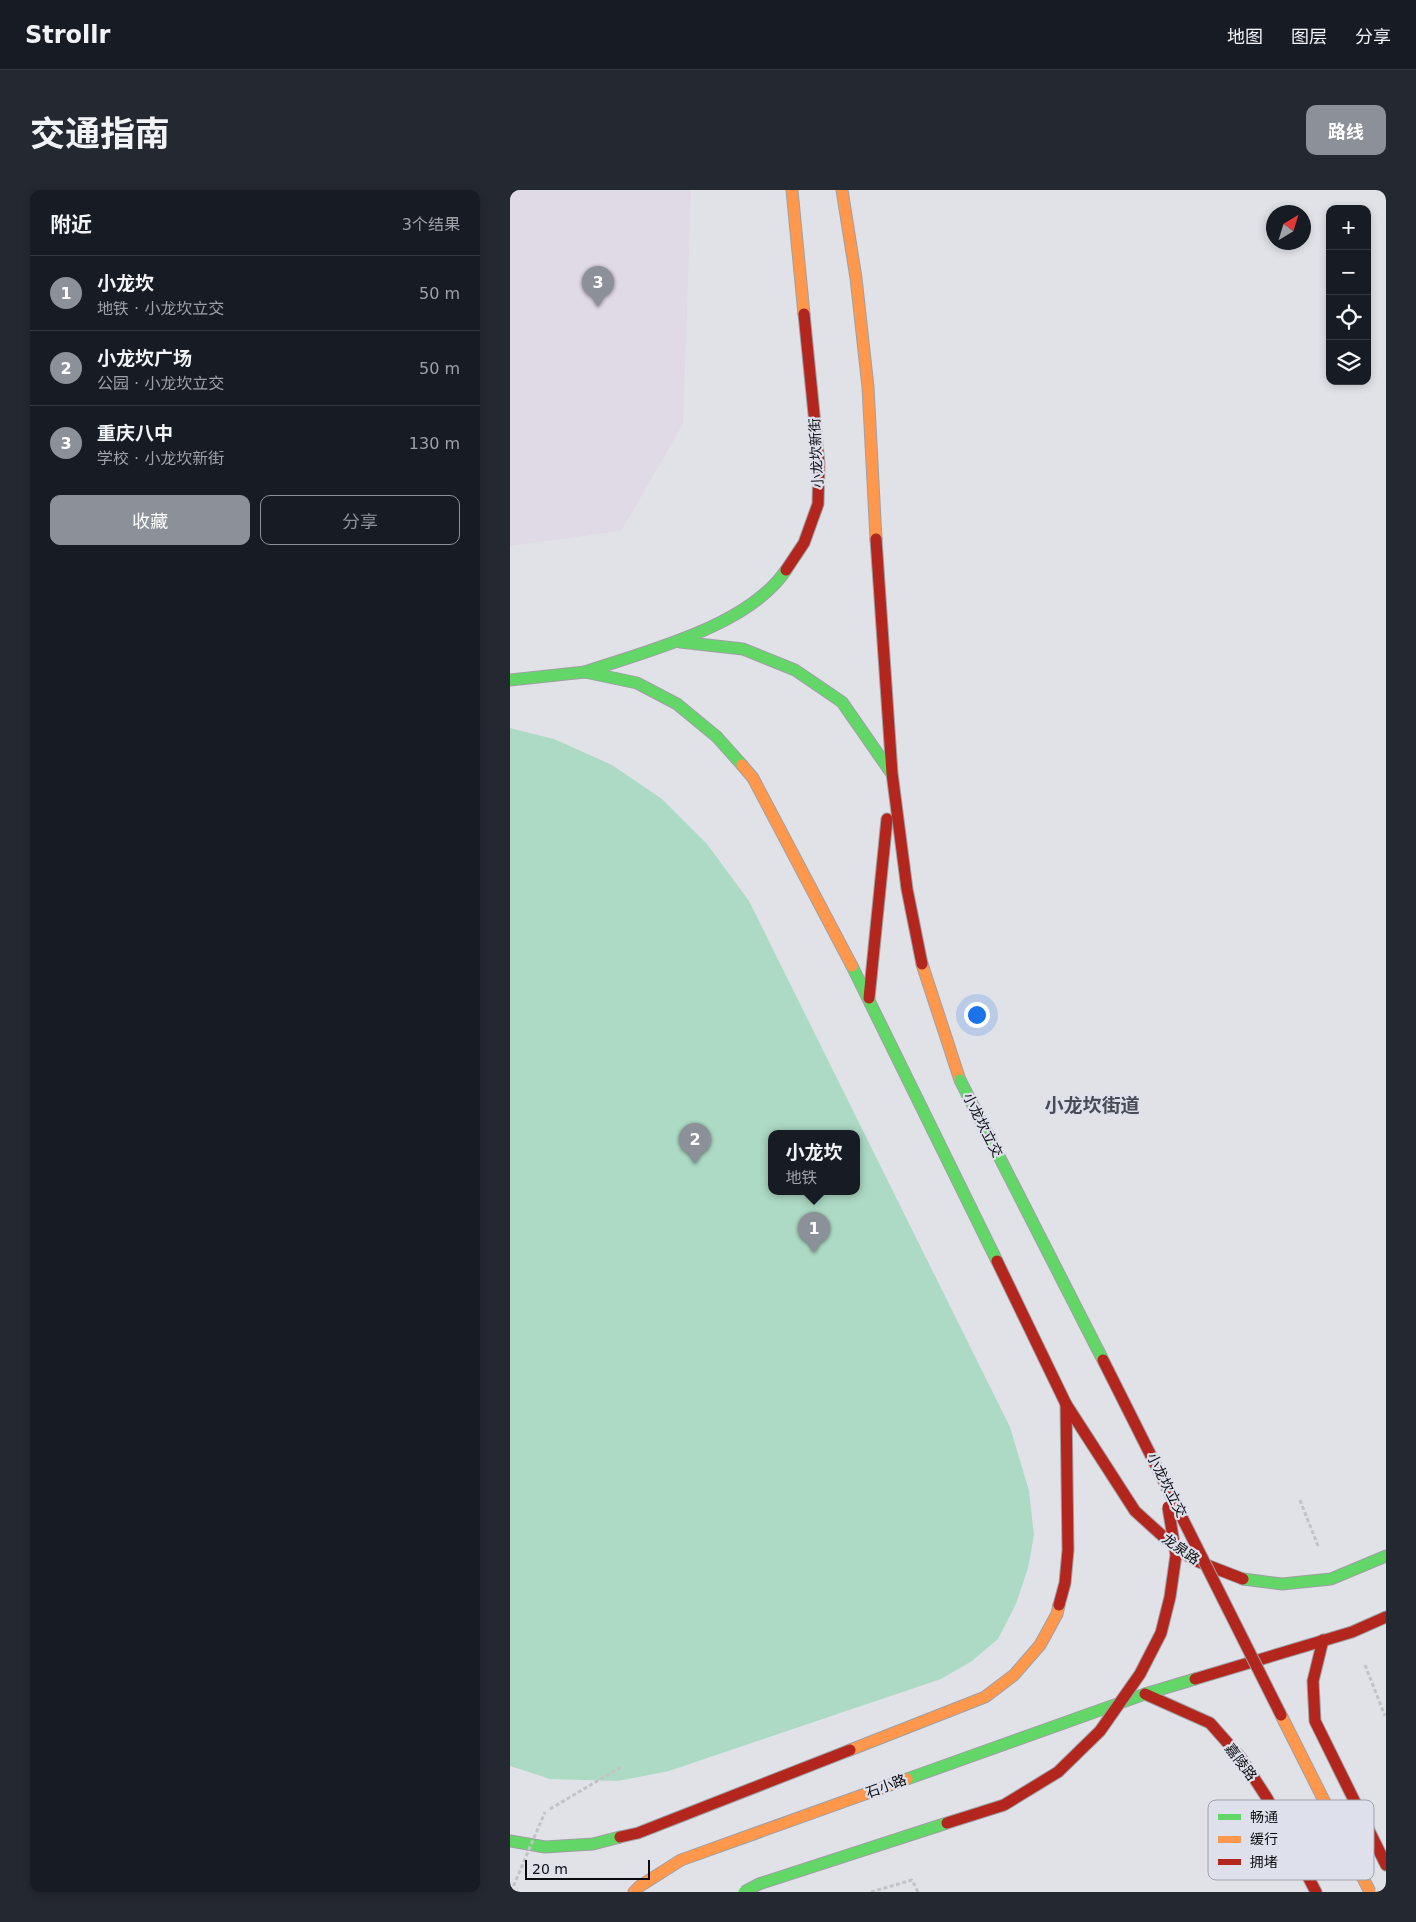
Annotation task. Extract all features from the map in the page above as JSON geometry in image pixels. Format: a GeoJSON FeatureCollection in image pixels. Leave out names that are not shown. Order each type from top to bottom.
{"type":"FeatureCollection","features":[{"type":"Feature","properties":{"kind":"main road","name":"小龙坎新街"},"geometry":{"type":"LineString","coordinates":[[585,672],[709,629],[742,611],[779,581],[804,542],[818,504],[820,464],[792,190]]}},
{"type":"Feature","properties":{"kind":"main road"},"geometry":{"type":"LineString","coordinates":[[842,190],[856,278],[868,387],[873,502],[892,772],[869,998]]}},
{"type":"Feature","properties":{"kind":"main road"},"geometry":{"type":"LineString","coordinates":[[674,641],[743,649],[795,670],[842,702],[892,772]]}},
{"type":"Feature","properties":{"kind":"main road"},"geometry":{"type":"LineString","coordinates":[[510,680],[585,672]]}},
{"type":"Feature","properties":{"kind":"main road","name":"龙泉路"},"geometry":{"type":"LineString","coordinates":[[585,672],[637,683],[677,704],[717,736],[753,778],[869,998],[1066,1404],[1135,1511],[1167,1540],[1194,1560],[1238,1578],[1282,1584],[1331,1579],[1386,1556]]}},
{"type":"Feature","properties":{"kind":"main road","name":"小龙坎立交"},"geometry":{"type":"LineString","coordinates":[[892,772],[907,889],[921,961],[960,1080],[1163,1478],[1324,1800]]}},
{"type":"Feature","properties":{"kind":"main road"},"geometry":{"type":"LineString","coordinates":[[510,1841],[545,1847],[593,1844],[638,1833],[985,1697],[1014,1675],[1040,1645],[1056,1614],[1065,1583],[1068,1550],[1066,1404]]}},
{"type":"Feature","properties":{"kind":"main road"},"geometry":{"type":"LineString","coordinates":[[744,1892],[759,1884],[1004,1805],[1058,1772],[1100,1731],[1140,1674],[1161,1633],[1170,1597],[1176,1555],[1163,1478]]}},
{"type":"Feature","properties":{"kind":"main road"},"geometry":{"type":"LineString","coordinates":[[1145,1694],[1352,1632],[1386,1617]]}},
{"type":"Feature","properties":{"kind":"main road"},"geometry":{"type":"LineString","coordinates":[[1323,1640],[1313,1681],[1315,1721],[1353,1800]]}},
{"type":"Feature","properties":{"kind":"main road","name":"石小路"},"geometry":{"type":"LineString","coordinates":[[634,1892],[640,1886],[682,1860],[1145,1694]]}},
{"type":"Feature","properties":{"kind":"main road","name":"嘉陵路"},"geometry":{"type":"LineString","coordinates":[[1145,1694],[1210,1723],[1241,1758],[1268,1800]]}},
{"type":"Feature","properties":{"kind":"main road"},"geometry":{"type":"LineString","coordinates":[[1374,1841],[1386,1865]]}},
{"type":"Feature","properties":{"kind":"main road","name":"嘉陵路"},"geometry":{"type":"LineString","coordinates":[[1310,1880],[1316,1892]]}},
{"type":"Feature","properties":{"kind":"main road","name":"小龙坎立交"},"geometry":{"type":"LineString","coordinates":[[1364,1880],[1370,1892]]}},
{"type":"Feature","properties":{"kind":"path"},"geometry":{"type":"LineString","coordinates":[[510,1892],[545,1812],[621,1768]]}},
{"type":"Feature","properties":{"kind":"path"},"geometry":{"type":"LineString","coordinates":[[871,1892],[912,1880],[918,1892]]}},
{"type":"Feature","properties":{"kind":"shaded area"},"geometry":{"type":"Polygon","coordinates":[[[510,190],[691,190],[683,424],[621,531],[510,546],[510,190]]]}},
{"type":"Feature","properties":{"kind":"green space"},"geometry":{"type":"Polygon","coordinates":[[[510,728],[554,739],[612,765],[662,799],[707,844],[749,901],[1010,1427],[1029,1491],[1034,1535],[1028,1568],[1016,1604],[998,1639],[972,1661],[941,1679],[669,1771],[618,1781],[550,1779],[510,1766],[510,728]]]}},
{"type":"Feature","properties":{"kind":"traffic: fast"},"geometry":{"type":"LineString","coordinates":[[585,672],[666,645],[722,621],[748,607],[769,590],[786,570]]}},
{"type":"Feature","properties":{"kind":"traffic: fast"},"geometry":{"type":"LineString","coordinates":[[680,642],[743,649],[795,670],[842,702],[892,774]]}},
{"type":"Feature","properties":{"kind":"traffic: fast"},"geometry":{"type":"LineString","coordinates":[[510,680],[585,672],[637,683],[677,704],[717,737],[742,765]]}},
{"type":"Feature","properties":{"kind":"traffic: fast"},"geometry":{"type":"LineString","coordinates":[[852,966],[997,1261]]}},
{"type":"Feature","properties":{"kind":"traffic: fast"},"geometry":{"type":"LineString","coordinates":[[960,1080],[1103,1360]]}},
{"type":"Feature","properties":{"kind":"traffic: fast"},"geometry":{"type":"LineString","coordinates":[[1243,1579],[1282,1584],[1331,1579],[1386,1556]]}},
{"type":"Feature","properties":{"kind":"traffic: fast"},"geometry":{"type":"LineString","coordinates":[[907,1779],[1145,1694],[1195,1679]]}},
{"type":"Feature","properties":{"kind":"traffic: fast"},"geometry":{"type":"LineString","coordinates":[[744,1892],[759,1884],[947,1823]]}},
{"type":"Feature","properties":{"kind":"traffic: fast"},"geometry":{"type":"LineString","coordinates":[[510,1841],[545,1847],[593,1844],[620,1837]]}},
{"type":"Feature","properties":{"kind":"traffic: slow"},"geometry":{"type":"LineString","coordinates":[[792,190],[804,314]]}},
{"type":"Feature","properties":{"kind":"traffic: slow"},"geometry":{"type":"LineString","coordinates":[[842,190],[856,278],[868,387],[876,539]]}},
{"type":"Feature","properties":{"kind":"traffic: slow"},"geometry":{"type":"LineString","coordinates":[[742,765],[753,778],[852,966]]}},
{"type":"Feature","properties":{"kind":"traffic: slow"},"geometry":{"type":"LineString","coordinates":[[922,964],[960,1080]]}},
{"type":"Feature","properties":{"kind":"traffic: slow"},"geometry":{"type":"LineString","coordinates":[[850,1750],[985,1697],[1014,1675],[1040,1645],[1057,1614],[1059,1605]]}},
{"type":"Feature","properties":{"kind":"traffic: slow"},"geometry":{"type":"LineString","coordinates":[[1281,1715],[1324,1800]]}},
{"type":"Feature","properties":{"kind":"traffic: slow"},"geometry":{"type":"LineString","coordinates":[[634,1892],[640,1886],[681,1860],[907,1779]]}},
{"type":"Feature","properties":{"kind":"traffic: slow"},"geometry":{"type":"LineString","coordinates":[[1364,1880],[1370,1892]]}},
{"type":"Feature","properties":{"kind":"traffic: jam"},"geometry":{"type":"LineString","coordinates":[[786,570],[804,543],[818,504],[819,464],[804,314]]}},
{"type":"Feature","properties":{"kind":"traffic: jam"},"geometry":{"type":"LineString","coordinates":[[876,539],[892,773],[907,889],[922,964]]}},
{"type":"Feature","properties":{"kind":"traffic: jam"},"geometry":{"type":"LineString","coordinates":[[869,998],[887,819]]}},
{"type":"Feature","properties":{"kind":"traffic: jam"},"geometry":{"type":"LineString","coordinates":[[997,1261],[1066,1404],[1068,1550],[1065,1583],[1059,1605]]}},
{"type":"Feature","properties":{"kind":"traffic: jam"},"geometry":{"type":"LineString","coordinates":[[1103,1360],[1281,1715]]}},
{"type":"Feature","properties":{"kind":"traffic: jam"},"geometry":{"type":"LineString","coordinates":[[1066,1404],[1135,1511],[1167,1540],[1194,1560],[1243,1579]]}},
{"type":"Feature","properties":{"kind":"traffic: jam"},"geometry":{"type":"LineString","coordinates":[[947,1823],[1004,1805],[1058,1772],[1100,1731],[1140,1674],[1161,1633],[1170,1597],[1176,1555],[1168,1507]]}},
{"type":"Feature","properties":{"kind":"traffic: jam"},"geometry":{"type":"LineString","coordinates":[[1195,1679],[1352,1632],[1386,1617]]}},
{"type":"Feature","properties":{"kind":"traffic: jam"},"geometry":{"type":"LineString","coordinates":[[1323,1640],[1313,1681],[1315,1721],[1354,1800]]}},
{"type":"Feature","properties":{"kind":"traffic: jam"},"geometry":{"type":"LineString","coordinates":[[1145,1694],[1210,1723],[1241,1758],[1268,1800]]}},
{"type":"Feature","properties":{"kind":"traffic: jam"},"geometry":{"type":"LineString","coordinates":[[620,1837],[638,1833],[850,1750]]}},
{"type":"Feature","properties":{"kind":"traffic: jam"},"geometry":{"type":"LineString","coordinates":[[1374,1841],[1386,1865]]}},
{"type":"Feature","properties":{"kind":"traffic: jam"},"geometry":{"type":"LineString","coordinates":[[1310,1880],[1316,1892]]}},
{"type":"Feature","properties":{"kind":"place","name":"重庆八中"},"geometry":{"type":"Point","coordinates":[598,307]}},
{"type":"Feature","properties":{"kind":"place","name":"小龙坎广场"},"geometry":{"type":"Point","coordinates":[695,1164]}},
{"type":"Feature","properties":{"kind":"place","name":"小龙坎"},"geometry":{"type":"Point","coordinates":[814,1253]}},
{"type":"Feature","properties":{"kind":"district","name":"小龙坎街道"},"geometry":{"type":"Point","coordinates":[1092,1105]}}]}
